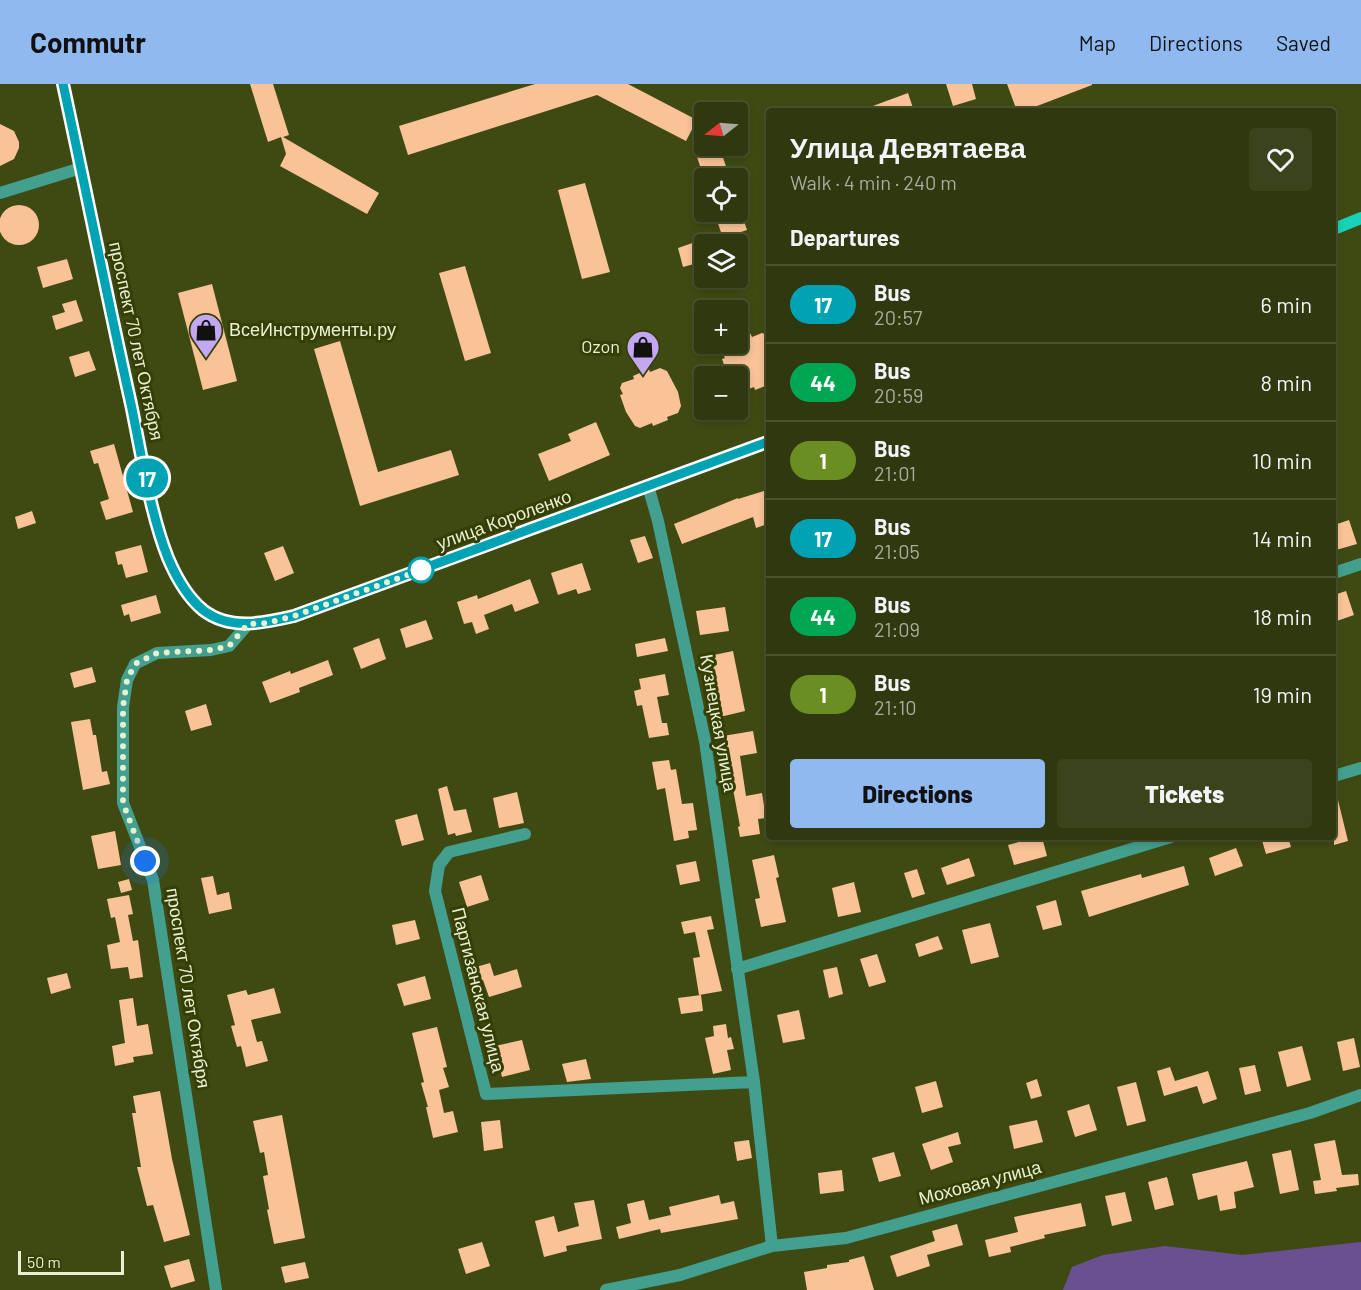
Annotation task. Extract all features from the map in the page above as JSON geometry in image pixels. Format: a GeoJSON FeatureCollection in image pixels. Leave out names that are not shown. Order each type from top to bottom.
{"type":"FeatureCollection","features":[{"type":"Feature","properties":{"kind":"street","name":"проспект 70 лет Октября"},"geometry":{"type":"LineString","coordinates":[[63,84],[105,292],[155,513],[168,556],[183,589],[204,610],[225,621],[248,624]]}},
{"type":"Feature","properties":{"kind":"street"},"geometry":{"type":"LineString","coordinates":[[0,193],[81,168]]}},
{"type":"Feature","properties":{"kind":"street"},"geometry":{"type":"LineString","coordinates":[[1336,228],[1361,218]]}},
{"type":"Feature","properties":{"kind":"street","name":"улица Короленко"},"geometry":{"type":"LineString","coordinates":[[248,624],[267,623],[294,616],[766,442]]}},
{"type":"Feature","properties":{"kind":"street","name":"Кузнецкая улица"},"geometry":{"type":"LineString","coordinates":[[648,486],[658,521],[705,741],[754,1082],[772,1246]]}},
{"type":"Feature","properties":{"kind":"street"},"geometry":{"type":"LineString","coordinates":[[1336,572],[1361,564]]}},
{"type":"Feature","properties":{"kind":"street","name":"проспект 70 лет Октября"},"geometry":{"type":"LineString","coordinates":[[216,1290],[153,880],[123,803],[123,707],[127,680],[135,664],[157,653],[211,650],[229,646],[248,624]]}},
{"type":"Feature","properties":{"kind":"street"},"geometry":{"type":"LineString","coordinates":[[1336,775],[1361,768]]}},
{"type":"Feature","properties":{"kind":"street","name":"Партизанская улица"},"geometry":{"type":"LineString","coordinates":[[525,834],[449,852],[439,864],[435,891],[486,1094],[754,1082]]}},
{"type":"Feature","properties":{"kind":"street"},"geometry":{"type":"LineString","coordinates":[[737,969],[1161,840]]}},
{"type":"Feature","properties":{"kind":"street","name":"Моховая улица"},"geometry":{"type":"LineString","coordinates":[[606,1290],[681,1275],[772,1246],[846,1238],[1310,1113],[1361,1095]]}},
{"type":"Feature","properties":{"kind":"shaded area"},"geometry":{"type":"Polygon","coordinates":[[[1361,1242],[1361,1290],[1063,1290],[1072,1267],[1103,1255],[1165,1246],[1242,1255],[1361,1242]]]}},
{"type":"Feature","properties":{"kind":"building"},"geometry":{"type":"Polygon","coordinates":[[[250,84],[273,84],[289,135],[283,137],[379,193],[367,214],[280,166],[286,154],[281,137],[268,142],[250,84]]]}},
{"type":"Feature","properties":{"kind":"building"},"geometry":{"type":"Polygon","coordinates":[[[535,84],[628,84],[694,118],[694,126],[686,141],[597,95],[408,155],[399,126],[535,84]]]}},
{"type":"Feature","properties":{"kind":"building"},"geometry":{"type":"Polygon","coordinates":[[[946,84],[972,84],[976,99],[953,106],[946,84]]]}},
{"type":"Feature","properties":{"kind":"building"},"geometry":{"type":"Polygon","coordinates":[[[1007,84],[1092,84],[1032,108],[1016,108],[1007,84]]]}},
{"type":"Feature","properties":{"kind":"building"},"geometry":{"type":"Polygon","coordinates":[[[908,93],[913,108],[867,108],[908,93]]]}},
{"type":"Feature","properties":{"kind":"building"},"geometry":{"type":"Polygon","coordinates":[[[0,124],[14,131],[19,148],[14,159],[0,166],[0,124]]]}},
{"type":"Feature","properties":{"kind":"building"},"geometry":{"type":"Polygon","coordinates":[[[697,156],[722,156],[727,168],[701,168],[697,156]]]}},
{"type":"Feature","properties":{"kind":"building"},"geometry":{"type":"Polygon","coordinates":[[[585,183],[610,272],[582,279],[558,190],[585,183]]]}},
{"type":"Feature","properties":{"kind":"building"},"geometry":{"type":"Polygon","coordinates":[[[19,205],[33,211],[39,225],[33,239],[19,245],[5,239],[-1,225],[5,211],[19,205]]]}},
{"type":"Feature","properties":{"kind":"building"},"geometry":{"type":"Polygon","coordinates":[[[717,222],[744,222],[747,230],[735,234],[722,234],[717,222]]]}},
{"type":"Feature","properties":{"kind":"building"},"geometry":{"type":"Polygon","coordinates":[[[694,242],[694,264],[683,267],[678,248],[694,242]]]}},
{"type":"Feature","properties":{"kind":"building"},"geometry":{"type":"Polygon","coordinates":[[[67,259],[73,279],[43,288],[37,267],[67,259]]]}},
{"type":"Feature","properties":{"kind":"building"},"geometry":{"type":"Polygon","coordinates":[[[465,266],[491,353],[465,361],[439,273],[465,266]]]}},
{"type":"Feature","properties":{"kind":"building"},"geometry":{"type":"Polygon","coordinates":[[[212,284],[237,381],[203,390],[178,293],[212,284]]]}},
{"type":"Feature","properties":{"kind":"building"},"geometry":{"type":"Polygon","coordinates":[[[76,300],[83,321],[56,330],[52,316],[65,312],[62,304],[76,300]]]}},
{"type":"Feature","properties":{"kind":"building"},"geometry":{"type":"Polygon","coordinates":[[[750,333],[752,337],[762,333],[766,334],[766,386],[755,390],[754,387],[748,389],[748,366],[724,366],[722,359],[725,358],[723,354],[748,354],[748,334],[750,333]]]}},
{"type":"Feature","properties":{"kind":"building"},"geometry":{"type":"Polygon","coordinates":[[[340,341],[378,472],[451,450],[459,475],[360,506],[314,349],[340,341]]]}},
{"type":"Feature","properties":{"kind":"building"},"geometry":{"type":"Polygon","coordinates":[[[89,351],[96,370],[75,377],[69,357],[89,351]]]}},
{"type":"Feature","properties":{"kind":"building"},"geometry":{"type":"Polygon","coordinates":[[[660,368],[667,371],[678,392],[681,406],[678,413],[667,417],[668,420],[640,428],[635,426],[626,412],[620,388],[622,383],[634,379],[633,376],[649,369],[650,372],[660,368]]]}},
{"type":"Feature","properties":{"kind":"building"},"geometry":{"type":"Polygon","coordinates":[[[596,422],[610,455],[549,481],[538,454],[571,441],[568,434],[596,422]]]}},
{"type":"Feature","properties":{"kind":"building"},"geometry":{"type":"Polygon","coordinates":[[[114,444],[133,512],[106,520],[100,502],[109,499],[98,463],[94,464],[90,451],[114,444]]]}},
{"type":"Feature","properties":{"kind":"building"},"geometry":{"type":"Polygon","coordinates":[[[766,490],[766,524],[756,528],[753,517],[682,544],[674,524],[766,490]]]}},
{"type":"Feature","properties":{"kind":"building"},"geometry":{"type":"Polygon","coordinates":[[[32,511],[36,523],[18,529],[15,517],[32,511]]]}},
{"type":"Feature","properties":{"kind":"building"},"geometry":{"type":"Polygon","coordinates":[[[1349,520],[1357,544],[1336,550],[1336,524],[1349,520]]]}},
{"type":"Feature","properties":{"kind":"building"},"geometry":{"type":"Polygon","coordinates":[[[645,536],[653,558],[638,563],[630,540],[645,536]]]}},
{"type":"Feature","properties":{"kind":"building"},"geometry":{"type":"Polygon","coordinates":[[[141,545],[148,572],[126,578],[122,564],[118,565],[115,552],[141,545]]]}},
{"type":"Feature","properties":{"kind":"building"},"geometry":{"type":"Polygon","coordinates":[[[283,546],[294,573],[275,581],[264,553],[283,546]]]}},
{"type":"Feature","properties":{"kind":"building"},"geometry":{"type":"Polygon","coordinates":[[[582,563],[591,590],[578,594],[576,589],[558,595],[551,573],[582,563]]]}},
{"type":"Feature","properties":{"kind":"building"},"geometry":{"type":"Polygon","coordinates":[[[530,579],[539,603],[515,612],[512,604],[484,615],[489,629],[476,634],[472,622],[464,624],[457,602],[477,595],[478,599],[530,579]]]}},
{"type":"Feature","properties":{"kind":"building"},"geometry":{"type":"Polygon","coordinates":[[[1346,591],[1354,615],[1336,621],[1336,594],[1346,591]]]}},
{"type":"Feature","properties":{"kind":"building"},"geometry":{"type":"Polygon","coordinates":[[[156,595],[161,613],[131,622],[129,614],[124,616],[121,605],[156,595]]]}},
{"type":"Feature","properties":{"kind":"building"},"geometry":{"type":"Polygon","coordinates":[[[725,607],[729,631],[700,635],[696,611],[725,607]]]}},
{"type":"Feature","properties":{"kind":"building"},"geometry":{"type":"Polygon","coordinates":[[[426,620],[433,639],[406,648],[400,629],[426,620]]]}},
{"type":"Feature","properties":{"kind":"building"},"geometry":{"type":"Polygon","coordinates":[[[379,638],[386,659],[361,669],[353,648],[379,638]]]}},
{"type":"Feature","properties":{"kind":"building"},"geometry":{"type":"Polygon","coordinates":[[[665,638],[668,651],[637,657],[635,644],[665,638]]]}},
{"type":"Feature","properties":{"kind":"building"},"geometry":{"type":"Polygon","coordinates":[[[733,651],[745,711],[720,717],[709,656],[733,651]]]}},
{"type":"Feature","properties":{"kind":"building"},"geometry":{"type":"Polygon","coordinates":[[[328,660],[333,675],[299,688],[300,692],[270,703],[262,682],[328,660]]]}},
{"type":"Feature","properties":{"kind":"building"},"geometry":{"type":"Polygon","coordinates":[[[92,667],[96,682],[74,688],[70,673],[92,667]]]}},
{"type":"Feature","properties":{"kind":"building"},"geometry":{"type":"Polygon","coordinates":[[[665,674],[669,695],[657,697],[662,723],[667,723],[669,735],[649,738],[642,705],[637,706],[634,691],[641,689],[639,679],[665,674]]]}},
{"type":"Feature","properties":{"kind":"building"},"geometry":{"type":"Polygon","coordinates":[[[206,704],[212,725],[191,731],[185,711],[206,704]]]}},
{"type":"Feature","properties":{"kind":"building"},"geometry":{"type":"Polygon","coordinates":[[[90,719],[93,735],[96,735],[102,772],[107,771],[110,784],[83,790],[71,722],[90,719]]]}},
{"type":"Feature","properties":{"kind":"building"},"geometry":{"type":"Polygon","coordinates":[[[753,731],[757,753],[740,756],[746,796],[762,793],[766,818],[758,819],[760,834],[740,837],[738,827],[740,826],[723,736],[753,731]]]}},
{"type":"Feature","properties":{"kind":"building"},"geometry":{"type":"Polygon","coordinates":[[[669,760],[671,770],[676,769],[682,804],[693,803],[697,830],[688,831],[689,838],[674,841],[665,788],[657,790],[652,762],[669,760]]]}},
{"type":"Feature","properties":{"kind":"building"},"geometry":{"type":"Polygon","coordinates":[[[447,786],[454,811],[466,809],[472,832],[456,836],[455,833],[448,835],[438,789],[447,786]]]}},
{"type":"Feature","properties":{"kind":"building"},"geometry":{"type":"Polygon","coordinates":[[[517,792],[524,823],[499,828],[493,798],[517,792]]]}},
{"type":"Feature","properties":{"kind":"building"},"geometry":{"type":"Polygon","coordinates":[[[1336,800],[1338,800],[1348,841],[1334,845],[1334,840],[1336,840],[1336,800]]]}},
{"type":"Feature","properties":{"kind":"building"},"geometry":{"type":"Polygon","coordinates":[[[417,814],[424,840],[402,846],[395,820],[417,814]]]}},
{"type":"Feature","properties":{"kind":"building"},"geometry":{"type":"Polygon","coordinates":[[[115,831],[121,865],[98,869],[91,836],[115,831]]]}},
{"type":"Feature","properties":{"kind":"building"},"geometry":{"type":"Polygon","coordinates":[[[1026,840],[1043,840],[1047,856],[1014,865],[1008,845],[1026,840]]]}},
{"type":"Feature","properties":{"kind":"building"},"geometry":{"type":"Polygon","coordinates":[[[1262,840],[1289,840],[1291,847],[1266,854],[1262,840]]]}},
{"type":"Feature","properties":{"kind":"building"},"geometry":{"type":"Polygon","coordinates":[[[1236,848],[1243,866],[1215,876],[1209,858],[1236,848]]]}},
{"type":"Feature","properties":{"kind":"building"},"geometry":{"type":"Polygon","coordinates":[[[774,855],[779,877],[776,878],[786,922],[761,927],[755,899],[760,898],[752,860],[774,855]]]}},
{"type":"Feature","properties":{"kind":"building"},"geometry":{"type":"Polygon","coordinates":[[[969,858],[975,876],[947,885],[941,868],[969,858]]]}},
{"type":"Feature","properties":{"kind":"building"},"geometry":{"type":"Polygon","coordinates":[[[696,861],[700,881],[680,885],[676,865],[696,861]]]}},
{"type":"Feature","properties":{"kind":"building"},"geometry":{"type":"Polygon","coordinates":[[[1184,866],[1189,885],[1089,917],[1081,891],[1141,874],[1142,878],[1184,866]]]}},
{"type":"Feature","properties":{"kind":"building"},"geometry":{"type":"Polygon","coordinates":[[[917,869],[925,894],[912,898],[904,873],[917,869]]]}},
{"type":"Feature","properties":{"kind":"building"},"geometry":{"type":"Polygon","coordinates":[[[481,875],[489,900],[467,907],[459,882],[481,875]]]}},
{"type":"Feature","properties":{"kind":"building"},"geometry":{"type":"Polygon","coordinates":[[[213,876],[217,895],[229,892],[232,909],[209,914],[201,878],[213,876]]]}},
{"type":"Feature","properties":{"kind":"building"},"geometry":{"type":"Polygon","coordinates":[[[129,879],[132,890],[121,893],[118,882],[129,879]]]}},
{"type":"Feature","properties":{"kind":"building"},"geometry":{"type":"Polygon","coordinates":[[[854,882],[861,912],[838,917],[832,888],[854,882]]]}},
{"type":"Feature","properties":{"kind":"building"},"geometry":{"type":"Polygon","coordinates":[[[129,895],[133,914],[128,915],[133,941],[138,940],[143,977],[130,979],[128,967],[111,969],[107,945],[120,942],[115,917],[111,918],[107,899],[129,895]]]}},
{"type":"Feature","properties":{"kind":"building"},"geometry":{"type":"Polygon","coordinates":[[[1056,900],[1062,925],[1043,930],[1036,906],[1056,900]]]}},
{"type":"Feature","properties":{"kind":"building"},"geometry":{"type":"Polygon","coordinates":[[[711,916],[714,929],[707,930],[722,991],[699,995],[693,958],[700,957],[695,932],[684,934],[681,922],[711,916]]]}},
{"type":"Feature","properties":{"kind":"building"},"geometry":{"type":"Polygon","coordinates":[[[415,920],[420,939],[396,945],[392,925],[415,920]]]}},
{"type":"Feature","properties":{"kind":"building"},"geometry":{"type":"Polygon","coordinates":[[[990,923],[999,957],[971,964],[962,930],[990,923]]]}},
{"type":"Feature","properties":{"kind":"building"},"geometry":{"type":"Polygon","coordinates":[[[938,936],[943,949],[919,957],[915,944],[938,936]]]}},
{"type":"Feature","properties":{"kind":"building"},"geometry":{"type":"Polygon","coordinates":[[[877,954],[886,982],[869,987],[860,959],[877,954]]]}},
{"type":"Feature","properties":{"kind":"building"},"geometry":{"type":"Polygon","coordinates":[[[490,963],[494,976],[517,969],[522,987],[489,997],[483,980],[480,981],[476,967],[490,963]]]}},
{"type":"Feature","properties":{"kind":"building"},"geometry":{"type":"Polygon","coordinates":[[[837,967],[843,994],[829,998],[823,970],[837,967]]]}},
{"type":"Feature","properties":{"kind":"building"},"geometry":{"type":"Polygon","coordinates":[[[67,973],[71,988],[51,994],[47,978],[67,973]]]}},
{"type":"Feature","properties":{"kind":"building"},"geometry":{"type":"Polygon","coordinates":[[[425,976],[431,999],[404,1006],[397,984],[425,976]]]}},
{"type":"Feature","properties":{"kind":"building"},"geometry":{"type":"Polygon","coordinates":[[[274,988],[281,1013],[251,1020],[257,1042],[262,1041],[268,1061],[246,1067],[241,1046],[237,1047],[231,1026],[235,1025],[227,995],[246,990],[248,995],[274,988]]]}},
{"type":"Feature","properties":{"kind":"building"},"geometry":{"type":"Polygon","coordinates":[[[701,995],[703,1011],[681,1014],[678,998],[701,995]]]}},
{"type":"Feature","properties":{"kind":"building"},"geometry":{"type":"Polygon","coordinates":[[[133,998],[137,1026],[148,1024],[153,1054],[133,1057],[134,1062],[115,1066],[112,1046],[125,1043],[119,1000],[133,998]]]}},
{"type":"Feature","properties":{"kind":"building"},"geometry":{"type":"Polygon","coordinates":[[[799,1010],[805,1039],[783,1043],[777,1015],[799,1010]]]}},
{"type":"Feature","properties":{"kind":"building"},"geometry":{"type":"Polygon","coordinates":[[[726,1024],[728,1038],[731,1037],[734,1049],[727,1050],[731,1070],[713,1074],[705,1038],[714,1036],[713,1026],[726,1024]]]}},
{"type":"Feature","properties":{"kind":"building"},"geometry":{"type":"Polygon","coordinates":[[[437,1027],[447,1067],[443,1068],[449,1087],[439,1090],[444,1113],[453,1111],[458,1132],[433,1138],[421,1083],[424,1082],[412,1033],[437,1027]]]}},
{"type":"Feature","properties":{"kind":"building"},"geometry":{"type":"Polygon","coordinates":[[[1354,1038],[1360,1067],[1343,1071],[1337,1042],[1354,1038]]]}},
{"type":"Feature","properties":{"kind":"building"},"geometry":{"type":"Polygon","coordinates":[[[522,1040],[530,1070],[502,1077],[495,1046],[522,1040]]]}},
{"type":"Feature","properties":{"kind":"building"},"geometry":{"type":"Polygon","coordinates":[[[1302,1046],[1311,1080],[1287,1087],[1278,1052],[1302,1046]]]}},
{"type":"Feature","properties":{"kind":"building"},"geometry":{"type":"Polygon","coordinates":[[[586,1059],[591,1079],[567,1082],[562,1064],[586,1059]]]}},
{"type":"Feature","properties":{"kind":"building"},"geometry":{"type":"Polygon","coordinates":[[[1255,1065],[1261,1091],[1245,1095],[1239,1068],[1255,1065]]]}},
{"type":"Feature","properties":{"kind":"building"},"geometry":{"type":"Polygon","coordinates":[[[1170,1067],[1175,1081],[1208,1071],[1217,1099],[1203,1104],[1197,1086],[1164,1096],[1157,1071],[1170,1067]]]}},
{"type":"Feature","properties":{"kind":"building"},"geometry":{"type":"Polygon","coordinates":[[[1037,1079],[1042,1096],[1031,1099],[1026,1083],[1037,1079]]]}},
{"type":"Feature","properties":{"kind":"building"},"geometry":{"type":"Polygon","coordinates":[[[936,1081],[943,1107],[922,1113],[915,1087],[936,1081]]]}},
{"type":"Feature","properties":{"kind":"building"},"geometry":{"type":"Polygon","coordinates":[[[1136,1082],[1146,1121],[1127,1126],[1117,1087],[1136,1082]]]}},
{"type":"Feature","properties":{"kind":"building"},"geometry":{"type":"Polygon","coordinates":[[[160,1091],[172,1159],[190,1235],[164,1242],[153,1205],[147,1206],[137,1167],[141,1167],[132,1113],[136,1113],[133,1096],[160,1091]]]}},
{"type":"Feature","properties":{"kind":"building"},"geometry":{"type":"Polygon","coordinates":[[[1089,1104],[1097,1130],[1075,1137],[1067,1111],[1089,1104]]]}},
{"type":"Feature","properties":{"kind":"building"},"geometry":{"type":"Polygon","coordinates":[[[282,1115],[305,1238],[274,1244],[263,1176],[268,1175],[264,1152],[260,1153],[253,1121],[282,1115]]]}},
{"type":"Feature","properties":{"kind":"building"},"geometry":{"type":"Polygon","coordinates":[[[500,1120],[503,1148],[484,1151],[481,1122],[500,1120]]]}},
{"type":"Feature","properties":{"kind":"building"},"geometry":{"type":"Polygon","coordinates":[[[1037,1120],[1043,1142],[1014,1149],[1009,1126],[1037,1120]]]}},
{"type":"Feature","properties":{"kind":"building"},"geometry":{"type":"Polygon","coordinates":[[[958,1132],[961,1144],[948,1147],[953,1162],[931,1170],[922,1144],[958,1132]]]}},
{"type":"Feature","properties":{"kind":"building"},"geometry":{"type":"Polygon","coordinates":[[[749,1140],[752,1158],[737,1161],[734,1142],[749,1140]]]}},
{"type":"Feature","properties":{"kind":"building"},"geometry":{"type":"Polygon","coordinates":[[[1335,1140],[1342,1175],[1358,1174],[1359,1185],[1315,1194],[1313,1181],[1321,1180],[1314,1144],[1335,1140]]]}},
{"type":"Feature","properties":{"kind":"building"},"geometry":{"type":"Polygon","coordinates":[[[1291,1150],[1299,1190],[1280,1194],[1272,1154],[1291,1150]]]}},
{"type":"Feature","properties":{"kind":"building"},"geometry":{"type":"Polygon","coordinates":[[[894,1152],[901,1176],[879,1182],[872,1158],[894,1152]]]}},
{"type":"Feature","properties":{"kind":"building"},"geometry":{"type":"Polygon","coordinates":[[[1247,1161],[1254,1187],[1234,1192],[1236,1208],[1220,1211],[1217,1195],[1198,1200],[1192,1174],[1247,1161]]]}},
{"type":"Feature","properties":{"kind":"building"},"geometry":{"type":"Polygon","coordinates":[[[842,1170],[844,1191],[820,1194],[818,1173],[842,1170]]]}},
{"type":"Feature","properties":{"kind":"building"},"geometry":{"type":"Polygon","coordinates":[[[1167,1177],[1174,1205],[1155,1210],[1148,1182],[1167,1177]]]}},
{"type":"Feature","properties":{"kind":"building"},"geometry":{"type":"Polygon","coordinates":[[[1125,1192],[1132,1221],[1112,1226],[1105,1196],[1125,1192]]]}},
{"type":"Feature","properties":{"kind":"building"},"geometry":{"type":"Polygon","coordinates":[[[719,1195],[721,1204],[734,1201],[738,1219],[661,1233],[660,1229],[619,1239],[616,1227],[631,1223],[627,1204],[644,1200],[649,1220],[671,1215],[669,1207],[719,1195]]]}},
{"type":"Feature","properties":{"kind":"building"},"geometry":{"type":"Polygon","coordinates":[[[594,1200],[602,1239],[566,1246],[567,1251],[544,1257],[535,1221],[554,1216],[558,1232],[579,1226],[574,1203],[594,1200]]]}},
{"type":"Feature","properties":{"kind":"building"},"geometry":{"type":"Polygon","coordinates":[[[1081,1203],[1086,1226],[1044,1235],[1045,1238],[1010,1247],[1011,1252],[989,1257],[985,1240],[1018,1232],[1014,1217],[1081,1203]]]}},
{"type":"Feature","properties":{"kind":"building"},"geometry":{"type":"Polygon","coordinates":[[[957,1224],[963,1245],[927,1255],[930,1266],[897,1277],[890,1256],[935,1241],[932,1231],[957,1224]]]}},
{"type":"Feature","properties":{"kind":"building"},"geometry":{"type":"Polygon","coordinates":[[[482,1242],[490,1266],[466,1274],[458,1249],[482,1242]]]}},
{"type":"Feature","properties":{"kind":"building"},"geometry":{"type":"Polygon","coordinates":[[[864,1256],[874,1290],[807,1290],[804,1272],[827,1268],[827,1265],[849,1262],[849,1260],[864,1256]]]}},
{"type":"Feature","properties":{"kind":"building"},"geometry":{"type":"Polygon","coordinates":[[[189,1259],[195,1281],[171,1288],[164,1266],[189,1259]]]}},
{"type":"Feature","properties":{"kind":"building"},"geometry":{"type":"Polygon","coordinates":[[[305,1262],[309,1278],[285,1283],[281,1267],[305,1262]]]}},
{"type":"Feature","properties":{"kind":"bus line","name":"17"},"geometry":{"type":"LineString","coordinates":[[63,84],[105,292],[155,513],[168,556],[183,589],[204,610],[225,621],[248,624],[267,623],[294,616],[766,442]]}},
{"type":"Feature","properties":{"kind":"place","name":"ВсеИнструменты.ру"},"geometry":{"type":"Point","coordinates":[206,359]}},
{"type":"Feature","properties":{"kind":"place","name":"Ozon"},"geometry":{"type":"Point","coordinates":[643,376]}},
{"type":"Feature","properties":{"kind":"route"},"geometry":{"type":"LineString","coordinates":[[145,861],[123,803],[123,707],[127,680],[135,664],[157,653],[211,650],[229,646],[248,624],[267,623],[294,616],[421,570]]}}]}
